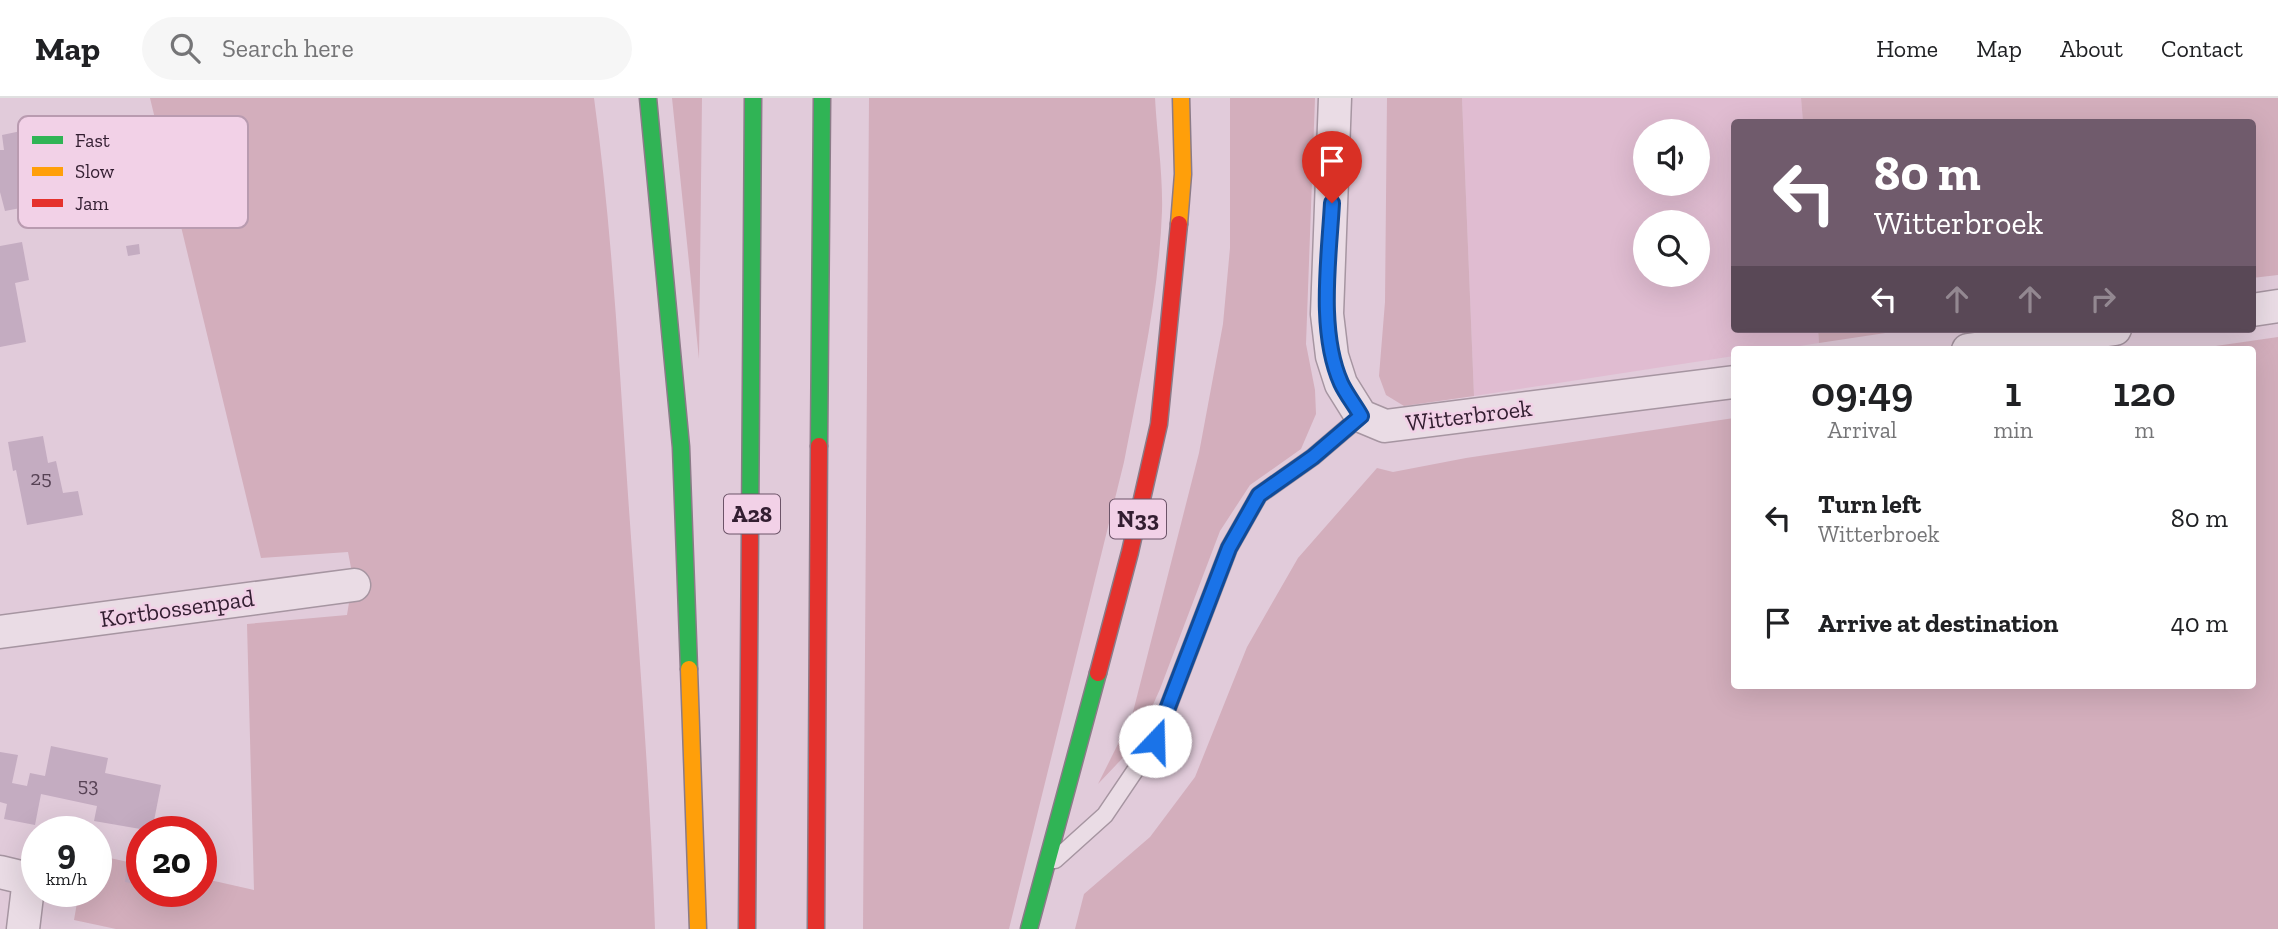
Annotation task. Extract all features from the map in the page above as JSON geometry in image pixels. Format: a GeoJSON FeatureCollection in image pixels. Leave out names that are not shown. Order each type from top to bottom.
{"type":"FeatureCollection","features":[{"type":"Feature","properties":{"kind":"highway"},"geometry":{"type":"LineString","coordinates":[[648,98],[681,447],[698,929]]}},
{"type":"Feature","properties":{"kind":"highway","name":"A28"},"geometry":{"type":"LineString","coordinates":[[747,929],[753,98]]}},
{"type":"Feature","properties":{"kind":"highway"},"geometry":{"type":"LineString","coordinates":[[816,929],[822,98]]}},
{"type":"Feature","properties":{"kind":"highway","name":"N33"},"geometry":{"type":"LineString","coordinates":[[1029,929],[1130,552],[1159,424],[1177,261],[1183,174],[1181,98]]}},
{"type":"Feature","properties":{"kind":"street"},"geometry":{"type":"LineString","coordinates":[[1335,98],[1328,314],[1332,356],[1341,384],[1361,416]]}},
{"type":"Feature","properties":{"kind":"street"},"geometry":{"type":"LineString","coordinates":[[2256,309],[2278,306]]}},
{"type":"Feature","properties":{"kind":"street"},"geometry":{"type":"LineString","coordinates":[[1996,346],[2087,333]]}},
{"type":"Feature","properties":{"kind":"street","name":"Witterbroek"},"geometry":{"type":"LineString","coordinates":[[1361,416],[1385,426],[1731,382]]}},
{"type":"Feature","properties":{"kind":"street","name":"Kortbossenpad"},"geometry":{"type":"LineString","coordinates":[[0,632],[354,585]]}},
{"type":"Feature","properties":{"kind":"street"},"geometry":{"type":"LineString","coordinates":[[0,872],[29,879],[23,929]]}},
{"type":"Feature","properties":{"kind":"lane"},"geometry":{"type":"LineString","coordinates":[[1046,869],[1105,815],[1155,741],[1229,548],[1259,495],[1313,457],[1361,416]]}},
{"type":"Feature","properties":{"kind":"shaded area"},"geometry":{"type":"Polygon","coordinates":[[[150,98],[594,98],[606,197],[618,345],[647,766],[655,929],[116,929],[74,920],[76,907],[112,907],[112,858],[126,862],[126,907],[217,907],[217,882],[254,890],[247,624],[347,615],[353,578],[348,552],[261,558],[181,228],[248,228],[248,116],[154,116],[150,98]]]}},
{"type":"Feature","properties":{"kind":"shaded area"},"geometry":{"type":"Polygon","coordinates":[[[672,98],[702,98],[699,359],[672,98]]]}},
{"type":"Feature","properties":{"kind":"shaded area"},"geometry":{"type":"Polygon","coordinates":[[[869,98],[1155,98],[1162,211],[1148,337],[1124,462],[1009,929],[863,929],[869,98]]]}},
{"type":"Feature","properties":{"kind":"shaded area"},"geometry":{"type":"Polygon","coordinates":[[[1230,98],[1315,98],[1306,344],[1315,390],[1316,414],[1301,449],[1250,485],[1220,531],[1160,689],[1135,745],[1098,784],[1132,716],[1199,453],[1223,324],[1230,248],[1230,98]]]}},
{"type":"Feature","properties":{"kind":"shaded area"},"geometry":{"type":"Polygon","coordinates":[[[1387,98],[1462,98],[1474,396],[1404,406],[1386,395],[1379,376],[1385,302],[1387,98]]]}},
{"type":"Feature","properties":{"kind":"shaded area"},"geometry":{"type":"Polygon","coordinates":[[[1462,98],[1801,98],[1803,119],[1731,119],[1731,333],[1818,333],[1819,343],[1799,346],[1731,346],[1731,356],[1474,396],[1462,98]]]}},
{"type":"Feature","properties":{"kind":"shaded area"},"geometry":{"type":"Polygon","coordinates":[[[1801,98],[2278,98],[2278,275],[2256,278],[2256,119],[1803,119],[1801,98]]]}},
{"type":"Feature","properties":{"kind":"shaded area"},"geometry":{"type":"Polygon","coordinates":[[[1818,333],[1885,333],[1819,343],[1818,333]]]}},
{"type":"Feature","properties":{"kind":"shaded area"},"geometry":{"type":"Polygon","coordinates":[[[2278,337],[2278,929],[1075,929],[1084,894],[1150,837],[1195,777],[1247,647],[1298,558],[1377,468],[1393,472],[1466,458],[1731,418],[1731,689],[2256,689],[2256,346],[2216,346],[2278,337]]]}},
{"type":"Feature","properties":{"kind":"building"},"geometry":{"type":"Polygon","coordinates":[[[18,132],[18,208],[5,211],[0,192],[0,150],[4,150],[2,135],[18,132]]]}},
{"type":"Feature","properties":{"kind":"building"},"geometry":{"type":"Polygon","coordinates":[[[22,242],[29,280],[15,283],[26,342],[0,347],[0,246],[22,242]]]}},
{"type":"Feature","properties":{"kind":"building"},"geometry":{"type":"Polygon","coordinates":[[[139,244],[140,254],[128,256],[126,246],[139,244]]]}},
{"type":"Feature","properties":{"kind":"building"},"geometry":{"type":"Polygon","coordinates":[[[43,436],[48,463],[56,461],[63,493],[78,491],[83,515],[27,525],[8,442],[43,436]]]}},
{"type":"Feature","properties":{"kind":"building"},"geometry":{"type":"Polygon","coordinates":[[[51,746],[108,758],[105,773],[161,785],[155,816],[126,816],[126,827],[112,824],[112,816],[95,816],[97,806],[41,794],[37,816],[21,816],[21,822],[4,819],[7,804],[0,802],[0,752],[18,755],[12,783],[27,786],[30,773],[45,776],[51,746]]]}},
{"type":"Feature","properties":{"kind":"traffic: fast"},"geometry":{"type":"LineString","coordinates":[[648,98],[681,447],[689,669]]}},
{"type":"Feature","properties":{"kind":"traffic: fast"},"geometry":{"type":"LineString","coordinates":[[750,530],[753,98]]}},
{"type":"Feature","properties":{"kind":"traffic: fast"},"geometry":{"type":"LineString","coordinates":[[819,446],[822,98]]}},
{"type":"Feature","properties":{"kind":"traffic: fast"},"geometry":{"type":"LineString","coordinates":[[1029,929],[1098,673]]}},
{"type":"Feature","properties":{"kind":"traffic: slow"},"geometry":{"type":"LineString","coordinates":[[1179,224],[1183,174],[1181,98]]}},
{"type":"Feature","properties":{"kind":"traffic: slow"},"geometry":{"type":"LineString","coordinates":[[689,669],[698,929]]}},
{"type":"Feature","properties":{"kind":"traffic: jam"},"geometry":{"type":"LineString","coordinates":[[1098,673],[1130,552],[1159,424],[1179,224]]}},
{"type":"Feature","properties":{"kind":"traffic: jam"},"geometry":{"type":"LineString","coordinates":[[816,929],[819,446]]}},
{"type":"Feature","properties":{"kind":"traffic: jam"},"geometry":{"type":"LineString","coordinates":[[747,929],[750,530]]}},
{"type":"Feature","properties":{"kind":"route"},"geometry":{"type":"LineString","coordinates":[[1155,741],[1229,548],[1259,495],[1313,457],[1361,416],[1341,384],[1332,356],[1328,314],[1332,203]]}}]}
